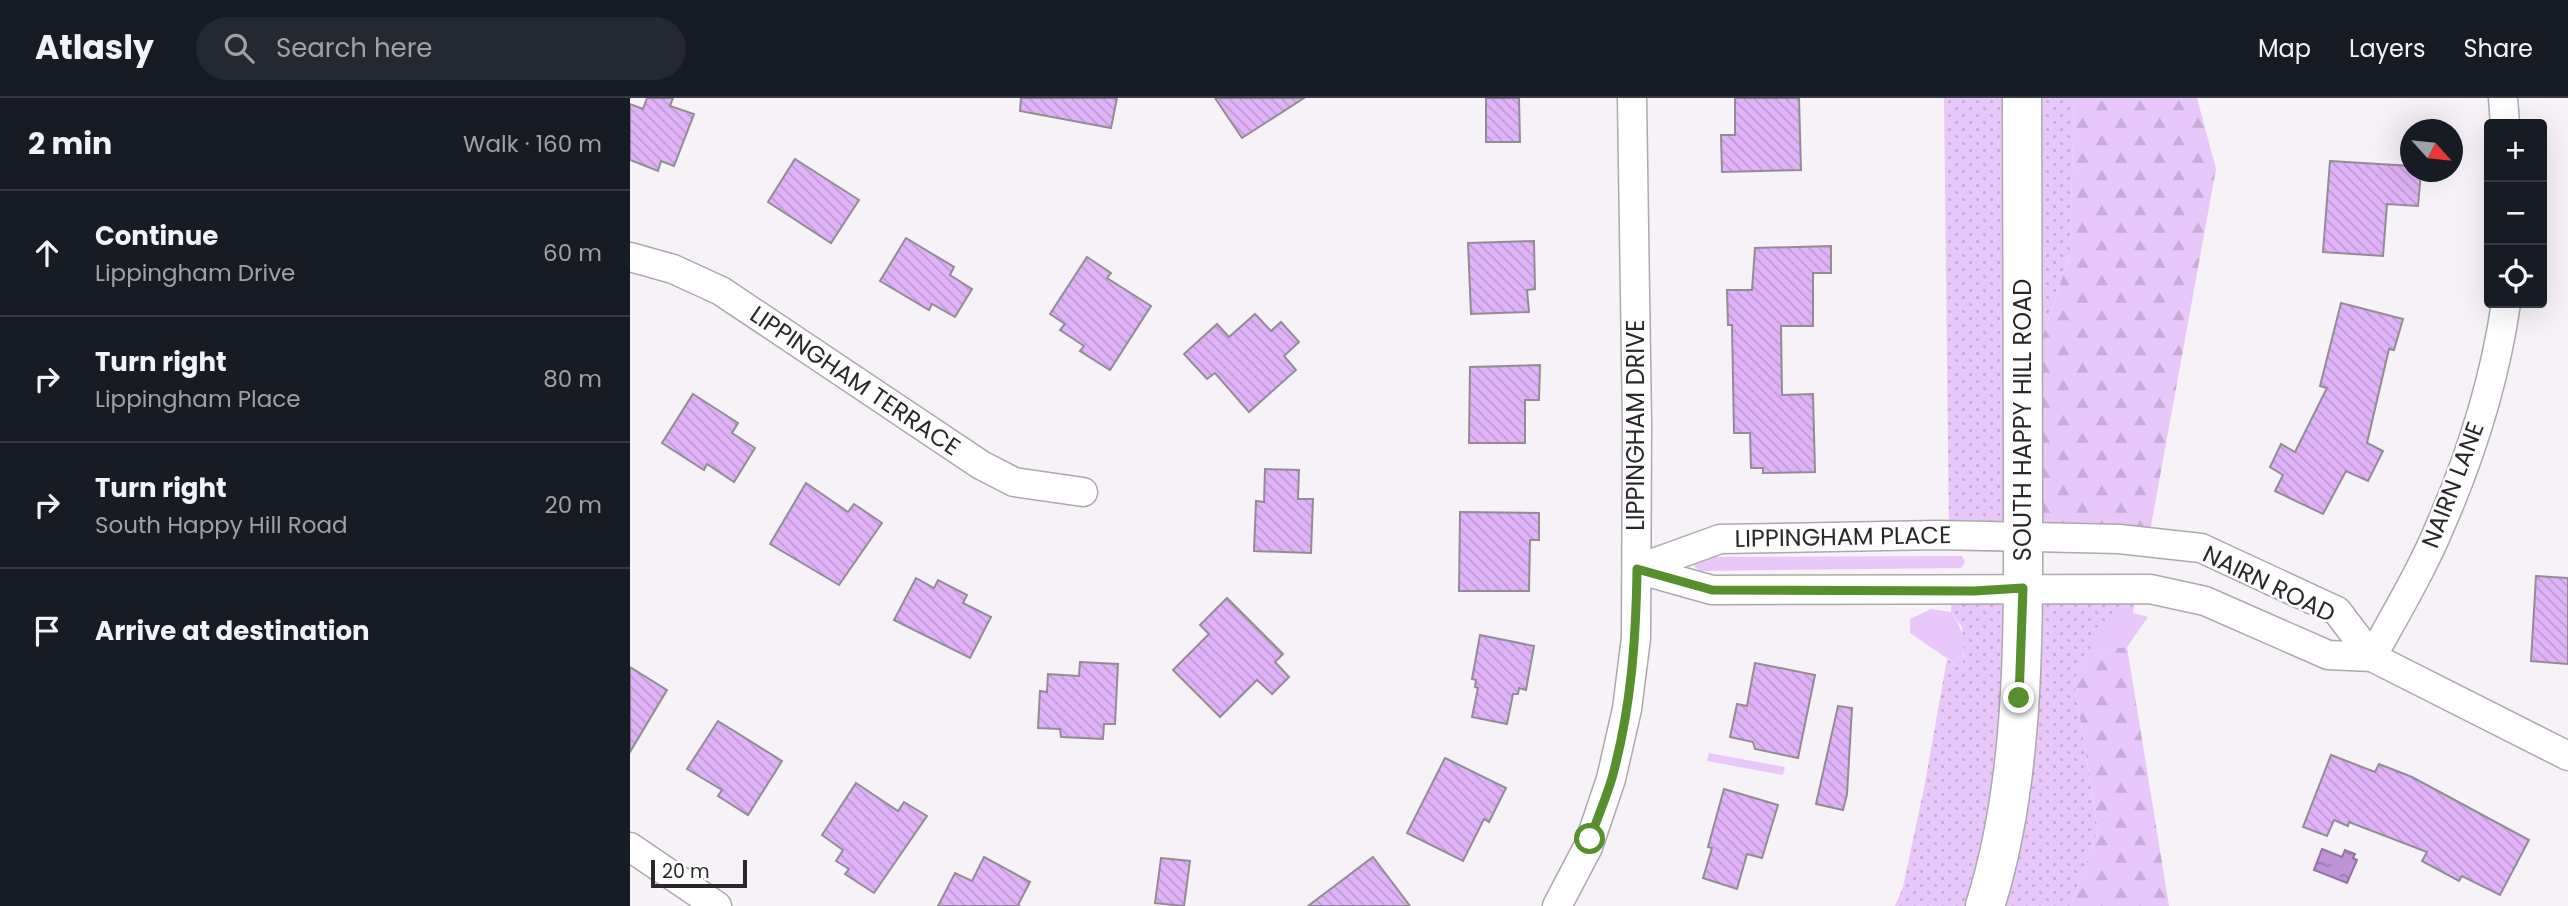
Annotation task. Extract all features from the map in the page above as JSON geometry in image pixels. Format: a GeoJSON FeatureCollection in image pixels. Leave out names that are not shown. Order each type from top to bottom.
{"type":"FeatureCollection","features":[{"type":"Feature","properties":{"kind":"street","name":"LIPPINGHAM DRIVE"},"geometry":{"type":"LineString","coordinates":[[1557,906],[1588,847],[1614,769],[1627,709],[1636,638],[1637,411],[1632,98]]}},
{"type":"Feature","properties":{"kind":"street","name":"SOUTH HAPPY HILL ROAD"},"geometry":{"type":"LineString","coordinates":[[1985,906],[1992,887],[2010,794],[2019,698],[2023,588],[2022,98]]}},
{"type":"Feature","properties":{"kind":"street"},"geometry":{"type":"LineString","coordinates":[[2502,98],[2504,119]]}},
{"type":"Feature","properties":{"kind":"street","name":"LIPPINGHAM TERRACE"},"geometry":{"type":"LineString","coordinates":[[630,257],[673,269],[720,291],[1010,481],[1083,492]]}},
{"type":"Feature","properties":{"kind":"street","name":"NAIRN LANE"},"geometry":{"type":"LineString","coordinates":[[2372,657],[2441,525],[2471,449],[2500,347],[2505,308]]}},
{"type":"Feature","properties":{"kind":"street","name":"LIPPINGHAM PLACE"},"geometry":{"type":"LineString","coordinates":[[1637,569],[1720,539],[1938,535],[2023,537]]}},
{"type":"Feature","properties":{"kind":"street","name":"NAIRN ROAD"},"geometry":{"type":"LineString","coordinates":[[2023,537],[2119,538],[2201,548],[2337,611],[2372,657]]}},
{"type":"Feature","properties":{"kind":"street"},"geometry":{"type":"LineString","coordinates":[[1637,569],[1712,590],[1974,591],[2023,588]]}},
{"type":"Feature","properties":{"kind":"street","name":"NAIRN ROAD"},"geometry":{"type":"LineString","coordinates":[[2023,588],[2150,589],[2205,601],[2328,655],[2372,657],[2568,756]]}},
{"type":"Feature","properties":{"kind":"street"},"geometry":{"type":"LineString","coordinates":[[630,847],[717,906]]}},
{"type":"Feature","properties":{"kind":"green space"},"geometry":{"type":"Polygon","coordinates":[[[1944,98],[2074,98],[2070,254],[2023,395],[2023,537],[1949,535],[1944,98]]]}},
{"type":"Feature","properties":{"kind":"green space"},"geometry":{"type":"Polygon","coordinates":[[[2074,98],[2197,98],[2216,169],[2148,542],[2023,537],[2023,395],[2070,254],[2074,98]]]}},
{"type":"Feature","properties":{"kind":"green space"},"geometry":{"type":"Polygon","coordinates":[[[1962,556],[1965,562],[1961,568],[1700,571],[1694,566],[1700,557],[1962,556]]]}},
{"type":"Feature","properties":{"kind":"green space"},"geometry":{"type":"Polygon","coordinates":[[[2137,589],[2127,647],[2089,651],[2074,680],[2098,831],[2071,906],[1895,906],[1903,887],[1925,783],[1947,659],[1961,668],[1964,655],[1962,627],[1951,612],[1952,591],[2137,589]]]}},
{"type":"Feature","properties":{"kind":"green space"},"geometry":{"type":"Polygon","coordinates":[[[1931,609],[1951,612],[1959,626],[1964,645],[1961,668],[1910,633],[1910,619],[1931,609]]]}},
{"type":"Feature","properties":{"kind":"green space"},"geometry":{"type":"Polygon","coordinates":[[[2125,611],[2148,617],[2127,647],[2089,651],[2097,627],[2125,611]]]}},
{"type":"Feature","properties":{"kind":"green space"},"geometry":{"type":"Polygon","coordinates":[[[2127,647],[2169,906],[2071,906],[2098,831],[2074,680],[2089,651],[2127,647]]]}},
{"type":"Feature","properties":{"kind":"green space"},"geometry":{"type":"Polygon","coordinates":[[[1709,753],[1785,767],[1783,775],[1707,761],[1709,753]]]}},
{"type":"Feature","properties":{"kind":"water"},"geometry":{"type":"Polygon","coordinates":[[[2322,849],[2342,857],[2345,850],[2355,854],[2353,858],[2357,860],[2347,883],[2314,870],[2322,849]]]}},
{"type":"Feature","properties":{"kind":"building"},"geometry":{"type":"Polygon","coordinates":[[[647,98],[673,98],[670,106],[694,114],[674,166],[661,161],[658,171],[630,160],[630,104],[643,109],[647,98]]]}},
{"type":"Feature","properties":{"kind":"building"},"geometry":{"type":"Polygon","coordinates":[[[1021,98],[1117,98],[1111,128],[1020,111],[1021,98]]]}},
{"type":"Feature","properties":{"kind":"building"},"geometry":{"type":"Polygon","coordinates":[[[1215,98],[1304,98],[1242,138],[1215,98]]]}},
{"type":"Feature","properties":{"kind":"building"},"geometry":{"type":"Polygon","coordinates":[[[1486,98],[1519,98],[1520,142],[1486,142],[1486,98]]]}},
{"type":"Feature","properties":{"kind":"building"},"geometry":{"type":"Polygon","coordinates":[[[1735,98],[1799,98],[1801,170],[1722,172],[1721,135],[1735,135],[1735,98]]]}},
{"type":"Feature","properties":{"kind":"building"},"geometry":{"type":"Polygon","coordinates":[[[795,159],[859,200],[831,243],[768,202],[795,159]]]}},
{"type":"Feature","properties":{"kind":"building"},"geometry":{"type":"Polygon","coordinates":[[[2330,161],[2400,165],[2400,182],[2420,182],[2418,206],[2387,204],[2383,256],[2323,252],[2330,161]]]}},
{"type":"Feature","properties":{"kind":"building"},"geometry":{"type":"Polygon","coordinates":[[[906,238],[954,267],[950,275],[972,289],[955,317],[932,304],[929,310],[880,281],[906,238]]]}},
{"type":"Feature","properties":{"kind":"building"},"geometry":{"type":"Polygon","coordinates":[[[1534,241],[1535,289],[1527,290],[1529,312],[1471,314],[1468,243],[1534,241]]]}},
{"type":"Feature","properties":{"kind":"building"},"geometry":{"type":"Polygon","coordinates":[[[1831,246],[1831,273],[1813,273],[1813,326],[1781,326],[1782,395],[1813,394],[1815,472],[1763,473],[1763,468],[1751,468],[1750,433],[1734,433],[1732,325],[1728,325],[1727,290],[1752,290],[1755,248],[1831,246]]]}},
{"type":"Feature","properties":{"kind":"building"},"geometry":{"type":"Polygon","coordinates":[[[1087,257],[1111,273],[1107,278],[1151,306],[1110,370],[1080,351],[1084,346],[1060,330],[1065,324],[1050,314],[1087,257]]]}},
{"type":"Feature","properties":{"kind":"building"},"geometry":{"type":"Polygon","coordinates":[[[2341,303],[2403,319],[2394,350],[2389,349],[2367,443],[2383,451],[2368,481],[2346,471],[2323,514],[2275,491],[2283,475],[2270,467],[2281,444],[2295,452],[2327,388],[2320,386],[2341,303]]]}},
{"type":"Feature","properties":{"kind":"building"},"geometry":{"type":"Polygon","coordinates":[[[1255,314],[1271,331],[1281,322],[1299,342],[1284,356],[1296,370],[1249,412],[1215,373],[1207,379],[1184,354],[1217,324],[1229,337],[1255,314]]]}},
{"type":"Feature","properties":{"kind":"building"},"geometry":{"type":"Polygon","coordinates":[[[1540,365],[1539,400],[1525,400],[1525,443],[1469,443],[1470,367],[1540,365]]]}},
{"type":"Feature","properties":{"kind":"building"},"geometry":{"type":"Polygon","coordinates":[[[693,394],[738,423],[732,433],[755,448],[734,482],[707,464],[704,470],[662,443],[693,394]]]}},
{"type":"Feature","properties":{"kind":"building"},"geometry":{"type":"Polygon","coordinates":[[[1265,469],[1299,470],[1298,499],[1313,499],[1311,553],[1254,551],[1256,501],[1264,502],[1265,469]]]}},
{"type":"Feature","properties":{"kind":"building"},"geometry":{"type":"Polygon","coordinates":[[[806,483],[848,512],[854,504],[882,523],[839,585],[770,544],[806,483]]]}},
{"type":"Feature","properties":{"kind":"building"},"geometry":{"type":"Polygon","coordinates":[[[1460,512],[1539,513],[1539,540],[1530,540],[1529,591],[1459,591],[1460,512]]]}},
{"type":"Feature","properties":{"kind":"building"},"geometry":{"type":"Polygon","coordinates":[[[2536,576],[2568,578],[2568,664],[2531,661],[2536,576]]]}},
{"type":"Feature","properties":{"kind":"building"},"geometry":{"type":"Polygon","coordinates":[[[916,578],[934,588],[938,580],[967,595],[963,603],[991,617],[970,658],[894,620],[916,578]]]}},
{"type":"Feature","properties":{"kind":"building"},"geometry":{"type":"Polygon","coordinates":[[[1227,598],[1283,654],[1275,662],[1289,677],[1272,694],[1257,680],[1220,717],[1173,670],[1209,634],[1200,625],[1227,598]]]}},
{"type":"Feature","properties":{"kind":"building"},"geometry":{"type":"Polygon","coordinates":[[[1480,635],[1534,646],[1526,690],[1519,688],[1518,694],[1513,694],[1507,724],[1472,717],[1478,688],[1475,687],[1476,680],[1472,679],[1480,635]]]}},
{"type":"Feature","properties":{"kind":"building"},"geometry":{"type":"Polygon","coordinates":[[[1080,662],[1118,664],[1115,724],[1104,724],[1103,739],[1061,737],[1060,729],[1038,728],[1040,691],[1047,692],[1048,674],[1079,676],[1080,662]]]}},
{"type":"Feature","properties":{"kind":"building"},"geometry":{"type":"Polygon","coordinates":[[[1755,663],[1815,675],[1798,758],[1755,749],[1753,742],[1730,737],[1737,704],[1747,706],[1755,663]]]}},
{"type":"Feature","properties":{"kind":"building"},"geometry":{"type":"Polygon","coordinates":[[[630,667],[667,690],[630,752],[630,667]]]}},
{"type":"Feature","properties":{"kind":"building"},"geometry":{"type":"Polygon","coordinates":[[[1838,706],[1852,708],[1847,794],[1843,810],[1816,804],[1838,706]]]}},
{"type":"Feature","properties":{"kind":"building"},"geometry":{"type":"Polygon","coordinates":[[[718,721],[782,761],[748,815],[718,796],[722,790],[687,769],[718,721]]]}},
{"type":"Feature","properties":{"kind":"building"},"geometry":{"type":"Polygon","coordinates":[[[2331,755],[2375,772],[2379,764],[2412,777],[2529,840],[2500,895],[2462,876],[2459,881],[2422,861],[2427,852],[2349,822],[2348,826],[2334,820],[2327,836],[2303,827],[2331,755]]]}},
{"type":"Feature","properties":{"kind":"building"},"geometry":{"type":"Polygon","coordinates":[[[1445,758],[1506,788],[1489,822],[1484,819],[1463,861],[1407,833],[1445,758]]]}},
{"type":"Feature","properties":{"kind":"building"},"geometry":{"type":"Polygon","coordinates":[[[856,783],[898,811],[904,802],[927,816],[874,893],[845,874],[849,869],[836,861],[843,850],[822,835],[856,783]]]}},
{"type":"Feature","properties":{"kind":"building"},"geometry":{"type":"Polygon","coordinates":[[[1724,789],[1778,805],[1762,858],[1747,854],[1737,889],[1703,878],[1712,848],[1708,847],[1724,789]]]}},
{"type":"Feature","properties":{"kind":"building"},"geometry":{"type":"Polygon","coordinates":[[[984,857],[1030,882],[1018,905],[1020,906],[938,906],[955,873],[972,881],[984,857]]]}},
{"type":"Feature","properties":{"kind":"building"},"geometry":{"type":"Polygon","coordinates":[[[1373,857],[1410,906],[1308,906],[1373,857]]]}},
{"type":"Feature","properties":{"kind":"building"},"geometry":{"type":"Polygon","coordinates":[[[1161,858],[1190,861],[1184,906],[1155,903],[1161,858]]]}},
{"type":"Feature","properties":{"kind":"route"},"geometry":{"type":"LineString","coordinates":[[1590,839],[1611,779],[1627,709],[1636,638],[1637,569],[1712,590],[1974,591],[2023,588],[2019,698]]}}]}
